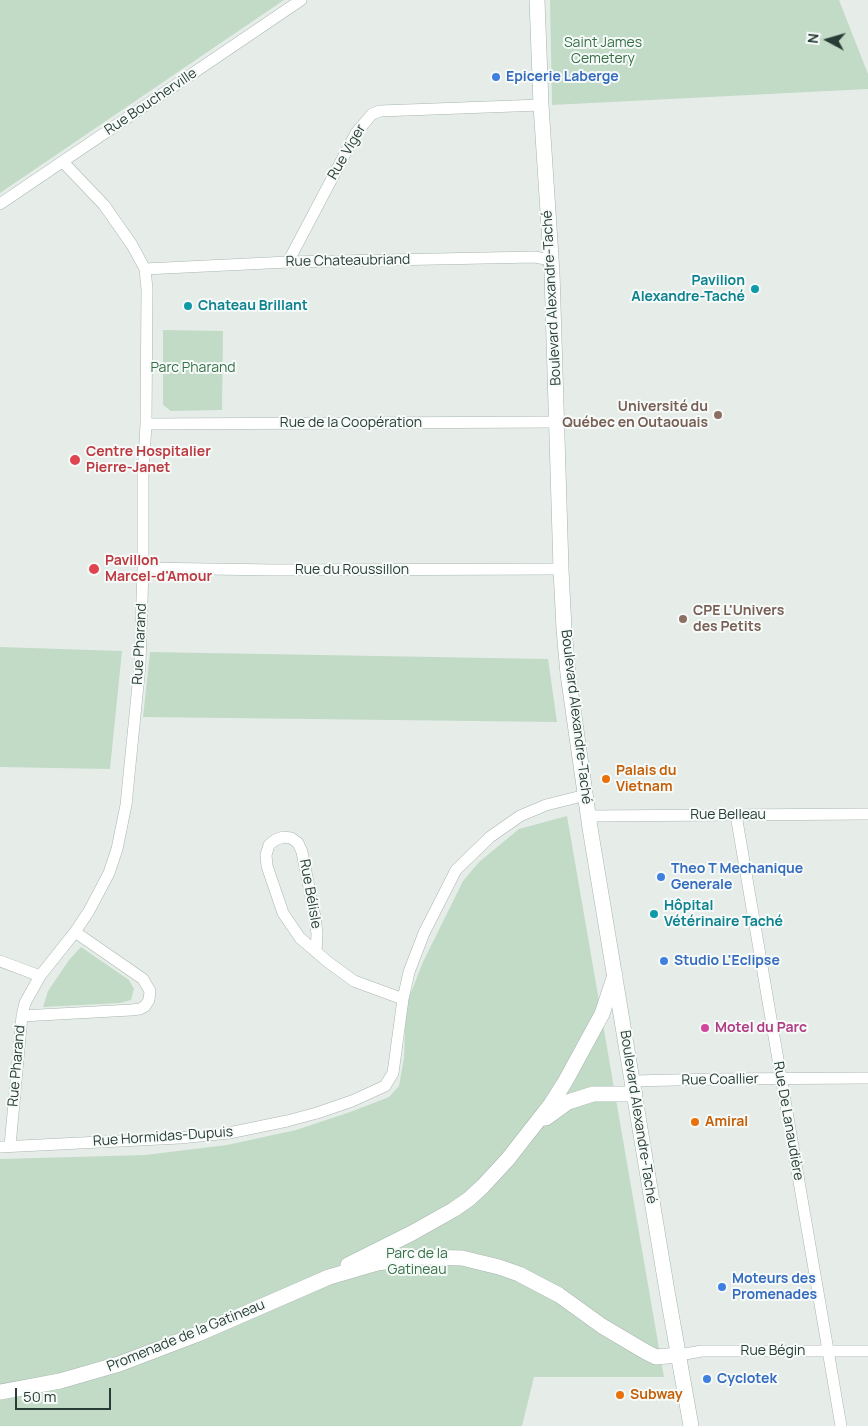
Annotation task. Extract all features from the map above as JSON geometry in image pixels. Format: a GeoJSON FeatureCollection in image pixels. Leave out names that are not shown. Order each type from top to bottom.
{"type":"FeatureCollection","features":[{"type":"Feature","properties":{"kind":"main road","name":"Boulevard Alexandre-Taché"},"geometry":{"type":"LineString","coordinates":[[537,0],[541,105],[551,260],[561,569],[568,674],[615,975],[691,1426]]}},
{"type":"Feature","properties":{"kind":"main road","name":"Promenade de la Gatineau"},"geometry":{"type":"LineString","coordinates":[[311,1284],[453,1210],[468,1200],[482,1186],[508,1159],[565,1082],[587,1045],[602,1014],[615,975]]}},
{"type":"Feature","properties":{"kind":"main road","name":"Promenade de la Gatineau"},"geometry":{"type":"LineString","coordinates":[[530,1130],[568,1102],[580,1097],[634,1088]]}},
{"type":"Feature","properties":{"kind":"main road","name":"Promenade de la Gatineau"},"geometry":{"type":"LineString","coordinates":[[0,1392],[60,1381],[141,1357],[328,1277],[377,1263],[430,1256],[462,1258],[519,1274],[559,1295],[602,1326],[656,1357],[679,1355]]}},
{"type":"Feature","properties":{"kind":"street","name":"Rue Boucherville"},"geometry":{"type":"LineString","coordinates":[[0,204],[301,0]]}},
{"type":"Feature","properties":{"kind":"street","name":"Rue Viger"},"geometry":{"type":"LineString","coordinates":[[288,262],[356,133],[372,114],[380,111],[541,105]]}},
{"type":"Feature","properties":{"kind":"street","name":"Rue Pharand"},"geometry":{"type":"LineString","coordinates":[[5,1147],[22,1016],[29,994],[40,976],[75,932],[100,892],[109,873],[122,828],[140,665],[144,568],[143,475],[146,424],[147,289],[145,269],[132,245],[104,205],[64,162]]}},
{"type":"Feature","properties":{"kind":"street","name":"Rue Chateaubriand"},"geometry":{"type":"LineString","coordinates":[[145,269],[288,262],[535,258],[551,260]]}},
{"type":"Feature","properties":{"kind":"street","name":"Rue de la Coopération"},"geometry":{"type":"LineString","coordinates":[[146,424],[557,422]]}},
{"type":"Feature","properties":{"kind":"street","name":"Rue du Roussillon"},"geometry":{"type":"LineString","coordinates":[[144,568],[275,570],[561,569]]}},
{"type":"Feature","properties":{"kind":"street","name":"Rue Hormidas-Dupuis"},"geometry":{"type":"LineString","coordinates":[[5,1147],[180,1138],[229,1133],[287,1121],[352,1100],[384,1086],[393,1073],[403,999],[409,972],[424,934],[456,870],[490,837],[520,816],[546,805],[586,795]]}},
{"type":"Feature","properties":{"kind":"street","name":"Rue Belleau"},"geometry":{"type":"LineString","coordinates":[[589,816],[868,814]]}},
{"type":"Feature","properties":{"kind":"street","name":"Rue De Lanaudière"},"geometry":{"type":"LineString","coordinates":[[736,816],[841,1426]]}},
{"type":"Feature","properties":{"kind":"street","name":"Rue Bélisle"},"geometry":{"type":"LineString","coordinates":[[316,952],[317,934],[315,918],[302,852],[298,843],[291,838],[283,837],[269,845],[266,854],[267,866],[271,883],[284,912],[300,938],[316,952],[328,962],[354,981],[403,999]]}},
{"type":"Feature","properties":{"kind":"street","name":"Rue Pharand"},"geometry":{"type":"LineString","coordinates":[[22,1016],[131,1010],[146,1006],[150,991],[143,979],[75,932]]}},
{"type":"Feature","properties":{"kind":"street"},"geometry":{"type":"LineString","coordinates":[[0,961],[40,976]]}},
{"type":"Feature","properties":{"kind":"street","name":"Rue Coallier"},"geometry":{"type":"LineString","coordinates":[[634,1088],[781,1079],[868,1078]]}},
{"type":"Feature","properties":{"kind":"street","name":"Rue Bégin"},"geometry":{"type":"LineString","coordinates":[[679,1355],[702,1351],[868,1350]]}},
{"type":"Feature","properties":{"kind":"green space"},"geometry":{"type":"Polygon","coordinates":[[[0,0],[284,0],[0,193],[0,0]]]}},
{"type":"Feature","properties":{"kind":"green space","name":"Saint James Cemetery"},"geometry":{"type":"Polygon","coordinates":[[[550,0],[839,0],[868,74],[868,89],[552,105],[550,0]]]}},
{"type":"Feature","properties":{"kind":"green space","name":"Parc Pharand"},"geometry":{"type":"Polygon","coordinates":[[[163,330],[223,331],[222,410],[171,411],[163,405],[163,330]]]}},
{"type":"Feature","properties":{"kind":"green space"},"geometry":{"type":"Polygon","coordinates":[[[0,647],[122,651],[110,769],[0,767],[0,647]]]}},
{"type":"Feature","properties":{"kind":"green space"},"geometry":{"type":"Polygon","coordinates":[[[150,652],[548,659],[557,722],[143,717],[150,652]]]}},
{"type":"Feature","properties":{"kind":"green space","name":"Parc de la Gatineau"},"geometry":{"type":"Polygon","coordinates":[[[567,816],[664,1377],[534,1377],[522,1426],[0,1426],[0,1159],[145,1155],[227,1145],[296,1130],[389,1097],[399,1086],[404,1058],[406,1005],[423,962],[463,881],[479,862],[519,829],[567,816]]]}},
{"type":"Feature","properties":{"kind":"green space"},"geometry":{"type":"Polygon","coordinates":[[[81,947],[129,980],[134,989],[131,1000],[120,1003],[43,1007],[48,991],[69,960],[81,947]]]}},
{"type":"Feature","properties":{"kind":"place","name":"Epicerie Laberge"},"geometry":{"type":"Point","coordinates":[496,77]}},
{"type":"Feature","properties":{"kind":"place","name":"Pavilion Alexandre-Taché"},"geometry":{"type":"Point","coordinates":[755,289]}},
{"type":"Feature","properties":{"kind":"place","name":"Chateau Brillant"},"geometry":{"type":"Point","coordinates":[188,306]}},
{"type":"Feature","properties":{"kind":"place","name":"Université du Québec en Outaouais"},"geometry":{"type":"Point","coordinates":[718,415]}},
{"type":"Feature","properties":{"kind":"place","name":"Centre Hospitalier Pierre-Janet"},"geometry":{"type":"Point","coordinates":[75,460]}},
{"type":"Feature","properties":{"kind":"place","name":"Pavillon Marcel-d'Amour"},"geometry":{"type":"Point","coordinates":[94,569]}},
{"type":"Feature","properties":{"kind":"place","name":"CPE L'Univers des Petits"},"geometry":{"type":"Point","coordinates":[683,619]}},
{"type":"Feature","properties":{"kind":"place","name":"Palais du Vietnam"},"geometry":{"type":"Point","coordinates":[606,779]}},
{"type":"Feature","properties":{"kind":"place","name":"Theo T Mechanique Generale"},"geometry":{"type":"Point","coordinates":[661,877]}},
{"type":"Feature","properties":{"kind":"place","name":"Hôpital Vétérinaire Taché"},"geometry":{"type":"Point","coordinates":[654,914]}},
{"type":"Feature","properties":{"kind":"place","name":"Studio L'Eclipse"},"geometry":{"type":"Point","coordinates":[664,961]}},
{"type":"Feature","properties":{"kind":"place","name":"Motel du Parc"},"geometry":{"type":"Point","coordinates":[705,1028]}},
{"type":"Feature","properties":{"kind":"place","name":"Amiral"},"geometry":{"type":"Point","coordinates":[695,1122]}},
{"type":"Feature","properties":{"kind":"place","name":"Moteurs des Promenades"},"geometry":{"type":"Point","coordinates":[722,1287]}},
{"type":"Feature","properties":{"kind":"place","name":"Cyclotek"},"geometry":{"type":"Point","coordinates":[707,1379]}},
{"type":"Feature","properties":{"kind":"place","name":"Subway"},"geometry":{"type":"Point","coordinates":[620,1395]}}]}
